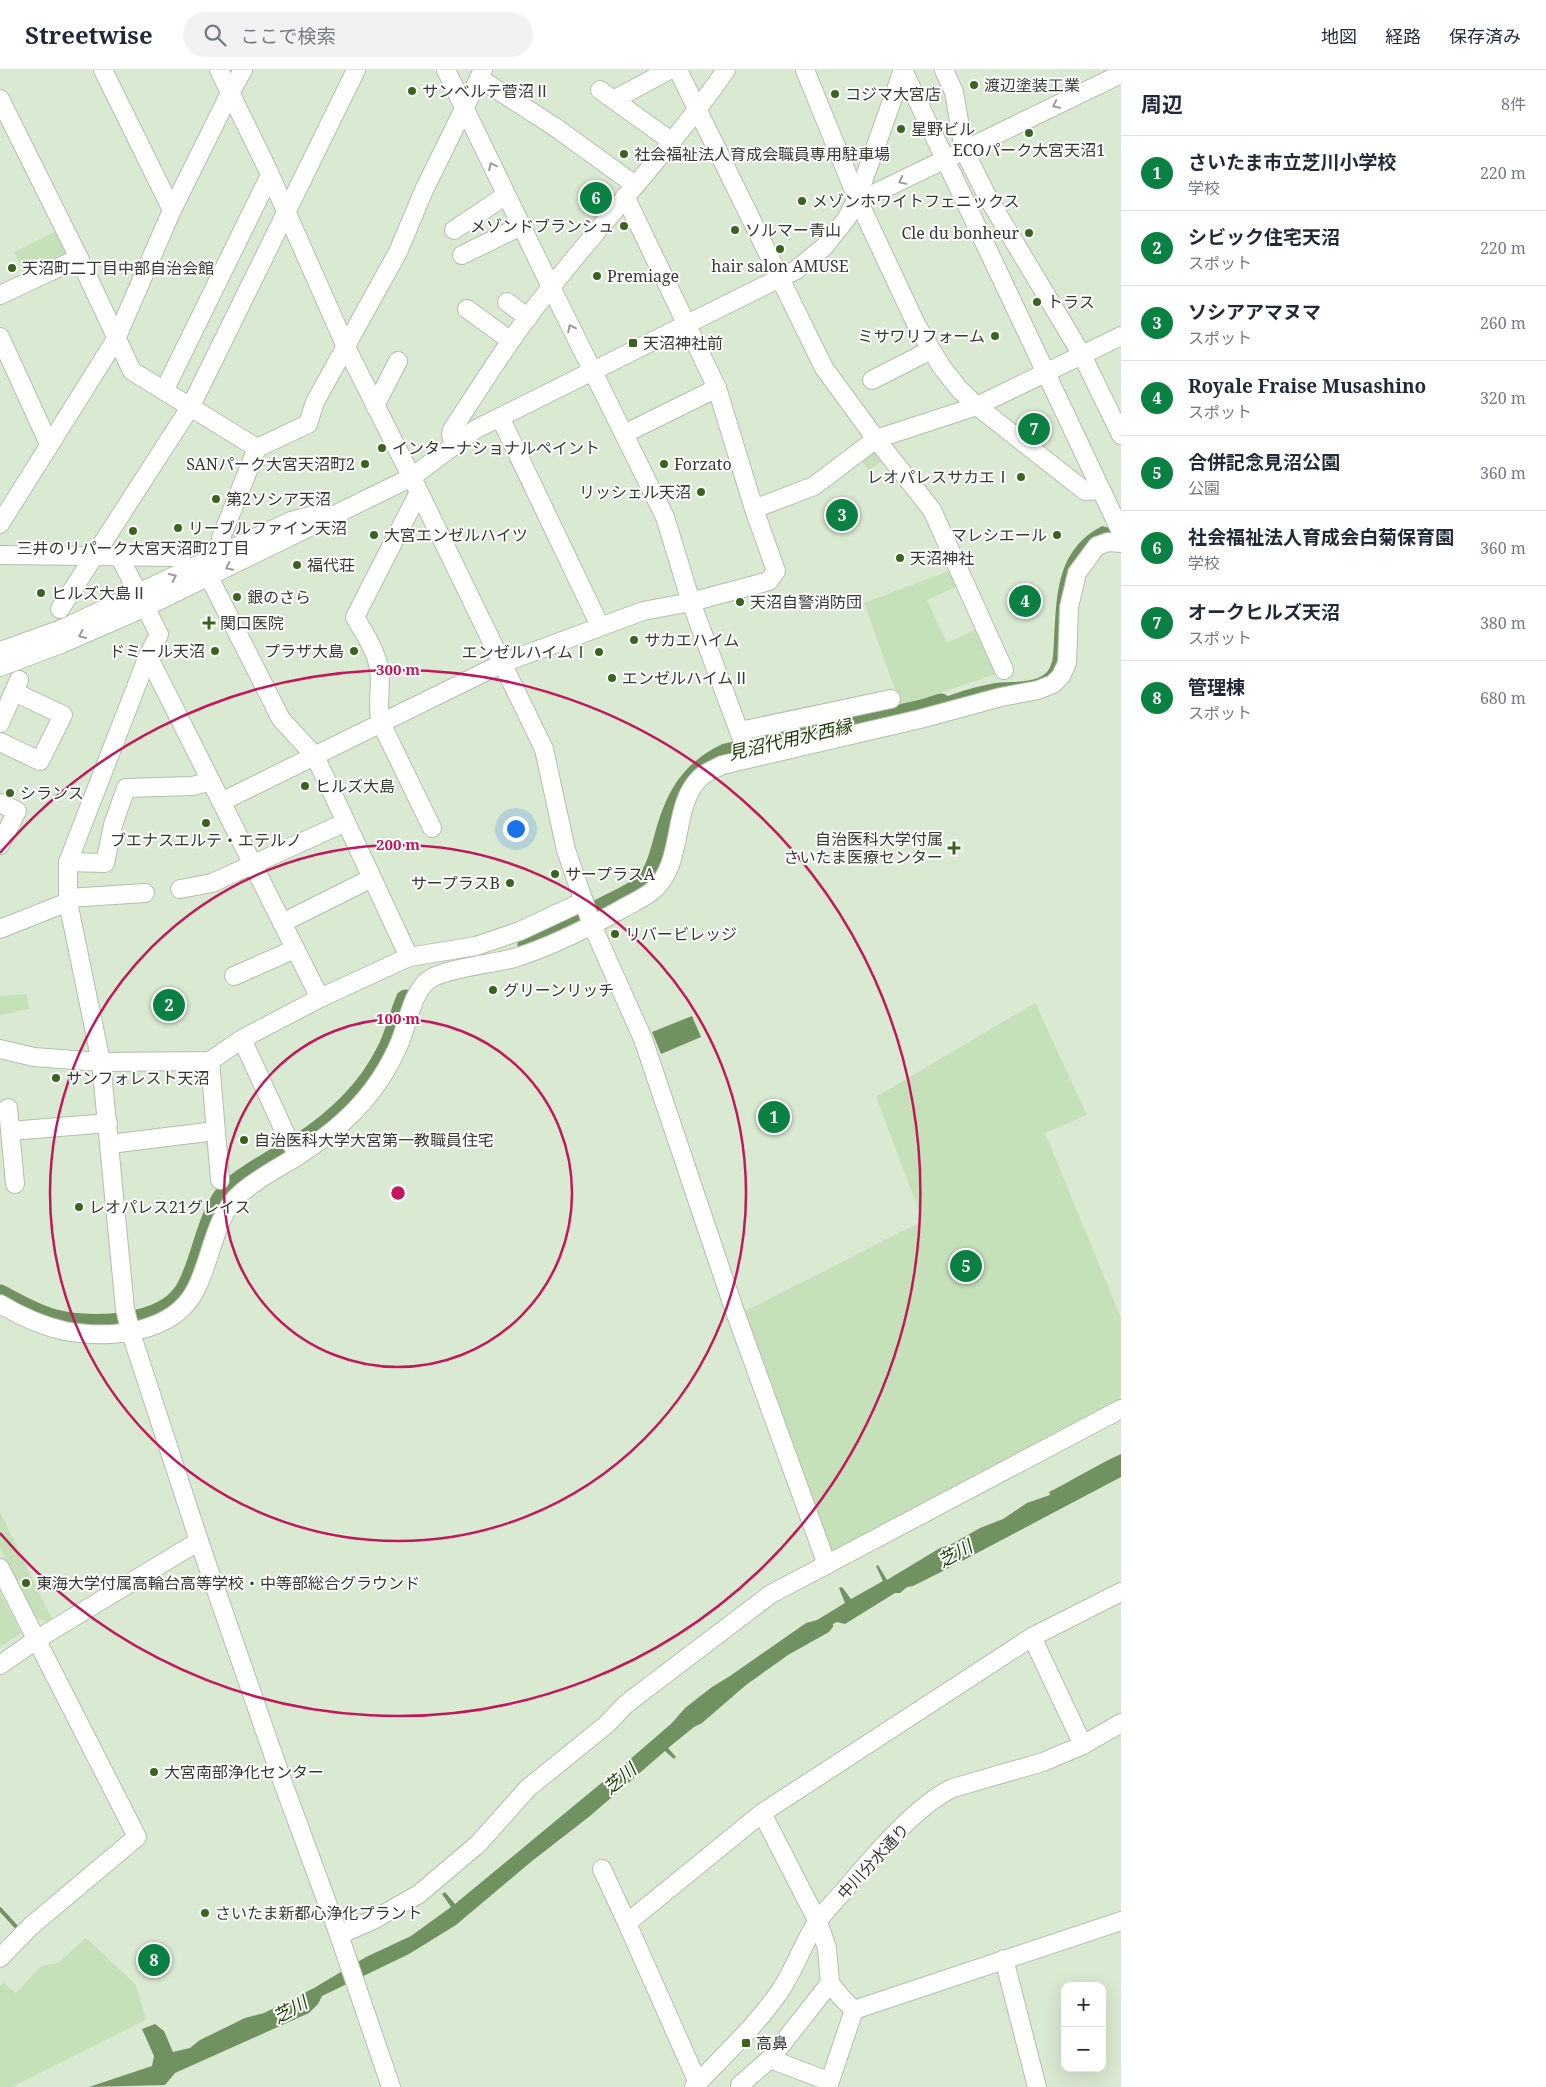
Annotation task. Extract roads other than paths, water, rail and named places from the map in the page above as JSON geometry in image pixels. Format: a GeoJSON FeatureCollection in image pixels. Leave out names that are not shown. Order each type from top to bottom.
{"type":"FeatureCollection","features":[{"type":"Feature","properties":{"kind":"street"},"geometry":{"type":"LineString","coordinates":[[103,70],[172,210]]}},
{"type":"Feature","properties":{"kind":"street"},"geometry":{"type":"LineString","coordinates":[[219,70],[270,175],[346,347],[544,749],[566,850],[592,925],[644,1039],[734,1309],[827,1565]]}},
{"type":"Feature","properties":{"kind":"street"},"geometry":{"type":"LineString","coordinates":[[0,524],[116,339],[172,210],[243,70]]}},
{"type":"Feature","properties":{"kind":"street"},"geometry":{"type":"LineString","coordinates":[[60,608],[191,406],[356,70]]}},
{"type":"Feature","properties":{"kind":"street"},"geometry":{"type":"LineString","coordinates":[[446,70],[550,287],[665,517],[691,602],[741,732],[749,758]]}},
{"type":"Feature","properties":{"kind":"street"},"geometry":{"type":"LineString","coordinates":[[616,101],[619,97],[669,70]]}},
{"type":"Feature","properties":{"kind":"street"},"geometry":{"type":"LineString","coordinates":[[678,70],[824,368],[876,439],[932,510],[1004,670]]}},
{"type":"Feature","properties":{"kind":"street"},"geometry":{"type":"LineString","coordinates":[[454,445],[451,435],[452,430],[511,341],[550,287],[698,110],[726,70]]}},
{"type":"Feature","properties":{"kind":"street"},"geometry":{"type":"LineString","coordinates":[[805,70],[857,198],[913,318],[931,350],[959,389],[977,406],[1085,491],[1101,490]]}},
{"type":"Feature","properties":{"kind":"street"},"geometry":{"type":"LineString","coordinates":[[432,828],[380,723],[378,711],[379,670],[373,649],[355,617],[415,485],[454,445],[476,429],[781,278],[811,260],[847,218],[857,198],[903,70]]}},
{"type":"Feature","properties":{"kind":"street"},"geometry":{"type":"LineString","coordinates":[[903,70],[1101,490],[1119,518]]}},
{"type":"Feature","properties":{"kind":"street"},"geometry":{"type":"LineString","coordinates":[[944,70],[954,92],[964,150],[988,198],[1082,355],[1121,434]]}},
{"type":"Feature","properties":{"kind":"street"},"geometry":{"type":"LineString","coordinates":[[221,802],[503,663],[643,611],[691,602],[769,581],[776,571],[754,508],[717,388],[686,325],[630,191],[555,127],[481,74],[424,190],[398,252],[315,402],[308,424],[257,448],[221,538],[227,551]]}},
{"type":"Feature","properties":{"kind":"street"},"geometry":{"type":"LineString","coordinates":[[857,198],[865,198],[946,160],[1095,77],[1119,80]]}},
{"type":"Feature","properties":{"kind":"street"},"geometry":{"type":"LineString","coordinates":[[600,90],[671,140]]}},
{"type":"Feature","properties":{"kind":"street"},"geometry":{"type":"LineString","coordinates":[[0,98],[132,371],[257,448]]}},
{"type":"Feature","properties":{"kind":"street"},"geometry":{"type":"LineString","coordinates":[[164,391],[270,175]]}},
{"type":"Feature","properties":{"kind":"street"},"geometry":{"type":"LineString","coordinates":[[454,230],[506,195]]}},
{"type":"Feature","properties":{"kind":"street"},"geometry":{"type":"LineString","coordinates":[[462,255],[521,226]]}},
{"type":"Feature","properties":{"kind":"street"},"geometry":{"type":"LineString","coordinates":[[0,295],[79,258]]}},
{"type":"Feature","properties":{"kind":"street"},"geometry":{"type":"LineString","coordinates":[[507,302],[528,318]]}},
{"type":"Feature","properties":{"kind":"street"},"geometry":{"type":"LineString","coordinates":[[467,309],[511,341]]}},
{"type":"Feature","properties":{"kind":"street"},"geometry":{"type":"LineString","coordinates":[[754,508],[814,486],[876,439],[977,406],[1121,336]]}},
{"type":"Feature","properties":{"kind":"street"},"geometry":{"type":"LineString","coordinates":[[0,337],[6,368],[49,444]]}},
{"type":"Feature","properties":{"kind":"street"},"geometry":{"type":"LineString","coordinates":[[872,380],[931,350]]}},
{"type":"Feature","properties":{"kind":"street"},"geometry":{"type":"LineString","coordinates":[[375,406],[398,361]]}},
{"type":"Feature","properties":{"kind":"street"},"geometry":{"type":"LineString","coordinates":[[624,434],[717,388]]}},
{"type":"Feature","properties":{"kind":"street"},"geometry":{"type":"LineString","coordinates":[[500,417],[600,626]]}},
{"type":"Feature","properties":{"kind":"street"},"geometry":{"type":"LineString","coordinates":[[0,667],[62,644],[227,551],[291,520],[351,506],[415,485]]}},
{"type":"Feature","properties":{"kind":"street"},"geometry":{"type":"LineString","coordinates":[[0,651],[209,577],[351,506]]}},
{"type":"Feature","properties":{"kind":"street"},"geometry":{"type":"LineString","coordinates":[[0,1304],[19,1316],[66,1331],[92,1334],[131,1333],[176,1314],[187,1303],[196,1289],[227,1210],[240,1194],[299,1155],[353,1115],[382,1078],[399,1044],[418,992],[430,980],[446,974],[514,958],[560,940],[592,925],[652,892],[667,872],[674,856],[688,794],[701,777],[722,765],[920,719],[1001,696],[1038,690],[1053,684],[1061,676],[1067,663],[1069,607],[1077,573],[1097,546],[1108,542],[1121,543]]}},
{"type":"Feature","properties":{"kind":"street"},"geometry":{"type":"LineString","coordinates":[[0,555],[181,557]]}},
{"type":"Feature","properties":{"kind":"street"},"geometry":{"type":"LineString","coordinates":[[119,556],[159,634],[148,656],[68,862],[68,900],[101,1062],[125,1309],[131,1333],[199,1541],[283,1783],[360,1993],[391,2087]]}},
{"type":"Feature","properties":{"kind":"street"},"geometry":{"type":"LineString","coordinates":[[209,577],[281,719],[315,756],[410,957]]}},
{"type":"Feature","properties":{"kind":"street"},"geometry":{"type":"LineString","coordinates":[[148,656],[320,998]]}},
{"type":"Feature","properties":{"kind":"street"},"geometry":{"type":"LineString","coordinates":[[0,723],[17,686],[63,715],[40,761],[0,742]]}},
{"type":"Feature","properties":{"kind":"street"},"geometry":{"type":"LineString","coordinates":[[741,732],[891,699]]}},
{"type":"Feature","properties":{"kind":"street"},"geometry":{"type":"LineString","coordinates":[[68,862],[106,862],[113,825],[126,788],[193,786],[211,781]]}},
{"type":"Feature","properties":{"kind":"street"},"geometry":{"type":"LineString","coordinates":[[0,802],[18,810],[0,844]]}},
{"type":"Feature","properties":{"kind":"street"},"geometry":{"type":"LineString","coordinates":[[180,889],[212,883],[346,822]]}},
{"type":"Feature","properties":{"kind":"street"},"geometry":{"type":"LineString","coordinates":[[282,923],[372,878]]}},
{"type":"Feature","properties":{"kind":"street"},"geometry":{"type":"LineString","coordinates":[[0,928],[68,900],[145,893]]}},
{"type":"Feature","properties":{"kind":"street"},"geometry":{"type":"LineString","coordinates":[[0,1048],[34,1057],[101,1062],[210,1061],[242,1039],[320,998],[410,957],[476,946],[520,931],[584,901]]}},
{"type":"Feature","properties":{"kind":"street"},"geometry":{"type":"LineString","coordinates":[[234,976],[295,949]]}},
{"type":"Feature","properties":{"kind":"street"},"geometry":{"type":"LineString","coordinates":[[242,1039],[288,1139],[299,1155]]}},
{"type":"Feature","properties":{"kind":"street"},"geometry":{"type":"LineString","coordinates":[[210,1061],[220,1180]]}},
{"type":"Feature","properties":{"kind":"street"},"geometry":{"type":"LineString","coordinates":[[8,1108],[15,1184]]}},
{"type":"Feature","properties":{"kind":"street"},"geometry":{"type":"LineString","coordinates":[[10,1131],[108,1123]]}},
{"type":"Feature","properties":{"kind":"street"},"geometry":{"type":"LineString","coordinates":[[110,1144],[215,1131]]}},
{"type":"Feature","properties":{"kind":"street"},"geometry":{"type":"LineString","coordinates":[[340,1938],[419,1894],[478,1844],[528,1788],[606,1725],[626,1704],[771,1594],[1121,1409]]}},
{"type":"Feature","properties":{"kind":"street"},"geometry":{"type":"LineString","coordinates":[[0,1665],[36,1640],[199,1541]]}},
{"type":"Feature","properties":{"kind":"street"},"geometry":{"type":"LineString","coordinates":[[0,1568],[137,1837],[31,1926],[0,1958]]}},
{"type":"Feature","properties":{"kind":"street"},"geometry":{"type":"LineString","coordinates":[[627,1923],[762,1813],[1032,1638],[1121,1592]]}},
{"type":"Feature","properties":{"kind":"street"},"geometry":{"type":"LineString","coordinates":[[1032,1638],[1083,1745]]}},
{"type":"Feature","properties":{"kind":"street","name":"中川分水通り"},"geometry":{"type":"LineString","coordinates":[[696,2085],[729,2052],[779,1992],[793,1971],[818,1922],[858,1874],[927,1804],[941,1793],[954,1788],[1026,1768],[1083,1745],[1121,1723]]}},
{"type":"Feature","properties":{"kind":"street"},"geometry":{"type":"LineString","coordinates":[[762,1813],[818,1922],[828,1948],[830,1983],[854,2010]]}},
{"type":"Feature","properties":{"kind":"street"},"geometry":{"type":"LineString","coordinates":[[602,1869],[696,2085]]}},
{"type":"Feature","properties":{"kind":"street"},"geometry":{"type":"LineString","coordinates":[[854,2010],[1121,1920]]}},
{"type":"Feature","properties":{"kind":"street"},"geometry":{"type":"LineString","coordinates":[[1004,1959],[1037,2087]]}},
{"type":"Feature","properties":{"kind":"street"},"geometry":{"type":"LineString","coordinates":[[740,2085],[770,2059],[830,1983]]}},
{"type":"Feature","properties":{"kind":"street"},"geometry":{"type":"LineString","coordinates":[[770,2059],[828,2084],[854,2010]]}},
{"type":"Feature","properties":{"kind":"water"},"geometry":{"type":"Polygon","coordinates":[[[1102,526],[1121,531],[1091,545],[1062,659],[1051,679],[914,717],[912,708],[975,687],[1030,680],[1047,672],[1053,658],[1058,592],[1067,562],[1075,548],[1087,536],[1102,526]]]}},
{"type":"Feature","properties":{"kind":"water"},"geometry":{"type":"Polygon","coordinates":[[[692,1016],[701,1037],[661,1054],[652,1032],[692,1016]]]}},
{"type":"Feature","properties":{"kind":"water","name":"芝川"},"geometry":{"type":"Polygon","coordinates":[[[1121,1454],[1121,1477],[943,1571],[913,1586],[907,1587],[900,1593],[895,1593],[845,1624],[837,1622],[833,1624],[829,1632],[788,1655],[746,1685],[702,1723],[694,1727],[668,1748],[676,1757],[674,1759],[665,1751],[590,1816],[532,1861],[456,1925],[409,1954],[322,1996],[318,2004],[309,2013],[175,2073],[165,2085],[89,2087],[152,2066],[154,2056],[142,2029],[155,2024],[164,2031],[173,2052],[190,2048],[200,2040],[245,2018],[264,2013],[314,1988],[366,1957],[411,1936],[451,1907],[442,1894],[445,1892],[455,1904],[628,1761],[672,1723],[685,1708],[712,1687],[806,1623],[817,1620],[845,1603],[839,1588],[842,1587],[851,1599],[883,1581],[876,1566],[878,1565],[887,1580],[940,1548],[1003,1519],[1027,1503],[1050,1495],[1049,1492],[1121,1454]]]}},
{"type":"Feature","properties":{"kind":"waterway","name":"見沼代用水西縁"},"geometry":{"type":"LineString","coordinates":[[528,945],[629,894],[646,882],[657,862],[668,826],[684,789],[692,779],[713,761],[726,754],[922,710],[941,704]]}},
{"type":"Feature","properties":{"kind":"waterway","name":"見沼代用水西縁"},"geometry":{"type":"LineString","coordinates":[[0,1295],[48,1318],[70,1323],[88,1324],[126,1322],[144,1318],[161,1312],[175,1303],[191,1280],[210,1223],[223,1198],[231,1188],[248,1175],[314,1134],[350,1104],[370,1080],[386,1053],[406,1000]]}},
{"type":"Feature","properties":{"kind":"waterway"},"geometry":{"type":"LineString","coordinates":[[0,1909],[20,1931]]}},
{"type":"Feature","properties":{"kind":"place","name":"渡辺塗装工業"},"geometry":{"type":"Point","coordinates":[974,85]}},
{"type":"Feature","properties":{"kind":"place","name":"サンベルテ菅沼Ⅱ"},"geometry":{"type":"Point","coordinates":[412,91]}},
{"type":"Feature","properties":{"kind":"place","name":"コジマ大宮店"},"geometry":{"type":"Point","coordinates":[835,94]}},
{"type":"Feature","properties":{"kind":"place","name":"星野ビル"},"geometry":{"type":"Point","coordinates":[901,129]}},
{"type":"Feature","properties":{"kind":"place","name":"ECOパーク大宮天沼1"},"geometry":{"type":"Point","coordinates":[1029,133]}},
{"type":"Feature","properties":{"kind":"place","name":"社会福祉法人育成会職員専用駐車場"},"geometry":{"type":"Point","coordinates":[624,154]}},
{"type":"Feature","properties":{"kind":"place","name":"社会福祉法人育成会白菊保育園"},"geometry":{"type":"Point","coordinates":[596,198]}},
{"type":"Feature","properties":{"kind":"place","name":"メゾンホワイトフェニックス"},"geometry":{"type":"Point","coordinates":[802,201]}},
{"type":"Feature","properties":{"kind":"place","name":"メゾンドブランシュ"},"geometry":{"type":"Point","coordinates":[624,226]}},
{"type":"Feature","properties":{"kind":"place","name":"ソルマー青山"},"geometry":{"type":"Point","coordinates":[735,230]}},
{"type":"Feature","properties":{"kind":"place","name":"Cle du bonheur"},"geometry":{"type":"Point","coordinates":[1029,233]}},
{"type":"Feature","properties":{"kind":"place","name":"hair salon AMUSE"},"geometry":{"type":"Point","coordinates":[780,249]}},
{"type":"Feature","properties":{"kind":"place","name":"天沼町二丁目中部自治会館"},"geometry":{"type":"Point","coordinates":[12,268]}},
{"type":"Feature","properties":{"kind":"place","name":"Premiage"},"geometry":{"type":"Point","coordinates":[597,276]}},
{"type":"Feature","properties":{"kind":"place","name":"トラス"},"geometry":{"type":"Point","coordinates":[1037,302]}},
{"type":"Feature","properties":{"kind":"place","name":"ミサワリフォーム"},"geometry":{"type":"Point","coordinates":[995,336]}},
{"type":"Feature","properties":{"kind":"place","name":"天沼神社前"},"geometry":{"type":"Point","coordinates":[633,343]}},
{"type":"Feature","properties":{"kind":"place","name":"オークヒルズ天沼"},"geometry":{"type":"Point","coordinates":[1034,429]}},
{"type":"Feature","properties":{"kind":"place","name":"インターナショナルペイント"},"geometry":{"type":"Point","coordinates":[382,448]}},
{"type":"Feature","properties":{"kind":"place","name":"SANパーク大宮天沼町2"},"geometry":{"type":"Point","coordinates":[365,464]}},
{"type":"Feature","properties":{"kind":"place","name":"Forzato"},"geometry":{"type":"Point","coordinates":[664,464]}},
{"type":"Feature","properties":{"kind":"place","name":"レオパレスサカエⅠ"},"geometry":{"type":"Point","coordinates":[1021,477]}},
{"type":"Feature","properties":{"kind":"place","name":"リッシェル天沼"},"geometry":{"type":"Point","coordinates":[701,492]}},
{"type":"Feature","properties":{"kind":"place","name":"第2ソシア天沼"},"geometry":{"type":"Point","coordinates":[216,499]}},
{"type":"Feature","properties":{"kind":"place","name":"ソシアアマヌマ"},"geometry":{"type":"Point","coordinates":[842,515]}},
{"type":"Feature","properties":{"kind":"place","name":"リーブルファイン天沼"},"geometry":{"type":"Point","coordinates":[178,528]}},
{"type":"Feature","properties":{"kind":"place","name":"三井のリパーク大宮天沼町2丁目"},"geometry":{"type":"Point","coordinates":[133,531]}},
{"type":"Feature","properties":{"kind":"place","name":"大宮エンゼルハイツ"},"geometry":{"type":"Point","coordinates":[374,535]}},
{"type":"Feature","properties":{"kind":"place","name":"マレシエール"},"geometry":{"type":"Point","coordinates":[1057,535]}},
{"type":"Feature","properties":{"kind":"place","name":"天沼神社"},"geometry":{"type":"Point","coordinates":[900,558]}},
{"type":"Feature","properties":{"kind":"place","name":"福代荘"},"geometry":{"type":"Point","coordinates":[297,565]}},
{"type":"Feature","properties":{"kind":"place","name":"ヒルズ大島Ⅱ"},"geometry":{"type":"Point","coordinates":[41,593]}},
{"type":"Feature","properties":{"kind":"place","name":"銀のさら"},"geometry":{"type":"Point","coordinates":[237,597]}},
{"type":"Feature","properties":{"kind":"place","name":"Royale Fraise Musashino"},"geometry":{"type":"Point","coordinates":[1025,601]}},
{"type":"Feature","properties":{"kind":"place","name":"天沼自警消防団"},"geometry":{"type":"Point","coordinates":[740,602]}},
{"type":"Feature","properties":{"kind":"place","name":"関口医院"},"geometry":{"type":"Point","coordinates":[209,623]}},
{"type":"Feature","properties":{"kind":"place","name":"サカエハイム"},"geometry":{"type":"Point","coordinates":[634,640]}},
{"type":"Feature","properties":{"kind":"place","name":"ドミール天沼"},"geometry":{"type":"Point","coordinates":[215,651]}},
{"type":"Feature","properties":{"kind":"place","name":"プラザ大島"},"geometry":{"type":"Point","coordinates":[354,651]}},
{"type":"Feature","properties":{"kind":"place","name":"エンゼルハイムⅠ"},"geometry":{"type":"Point","coordinates":[599,652]}},
{"type":"Feature","properties":{"kind":"place","name":"エンゼルハイムⅡ"},"geometry":{"type":"Point","coordinates":[612,678]}},
{"type":"Feature","properties":{"kind":"place","name":"ヒルズ大島"},"geometry":{"type":"Point","coordinates":[305,786]}},
{"type":"Feature","properties":{"kind":"place","name":"シランス"},"geometry":{"type":"Point","coordinates":[10,793]}},
{"type":"Feature","properties":{"kind":"place","name":"ブエナスエルテ・エテルノ"},"geometry":{"type":"Point","coordinates":[206,823]}},
{"type":"Feature","properties":{"kind":"place","name":"自治医科大学付属 さいたま医療センター"},"geometry":{"type":"Point","coordinates":[954,848]}},
{"type":"Feature","properties":{"kind":"place","name":"サープラスA"},"geometry":{"type":"Point","coordinates":[555,874]}},
{"type":"Feature","properties":{"kind":"place","name":"サープラスB"},"geometry":{"type":"Point","coordinates":[510,883]}},
{"type":"Feature","properties":{"kind":"place","name":"リバービレッジ"},"geometry":{"type":"Point","coordinates":[615,934]}},
{"type":"Feature","properties":{"kind":"place","name":"グリーンリッチ"},"geometry":{"type":"Point","coordinates":[493,990]}},
{"type":"Feature","properties":{"kind":"place","name":"シビック住宅天沼"},"geometry":{"type":"Point","coordinates":[169,1005]}},
{"type":"Feature","properties":{"kind":"place","name":"サンフォレスト天沼"},"geometry":{"type":"Point","coordinates":[56,1078]}},
{"type":"Feature","properties":{"kind":"place","name":"さいたま市立芝川小学校"},"geometry":{"type":"Point","coordinates":[774,1117]}},
{"type":"Feature","properties":{"kind":"place","name":"自治医科大学大宮第一教職員住宅"},"geometry":{"type":"Point","coordinates":[244,1140]}},
{"type":"Feature","properties":{"kind":"place","name":"レオパレス21グレイス"},"geometry":{"type":"Point","coordinates":[79,1207]}},
{"type":"Feature","properties":{"kind":"place","name":"合併記念見沼公園"},"geometry":{"type":"Point","coordinates":[966,1266]}},
{"type":"Feature","properties":{"kind":"place","name":"東海大学付属高輪台高等学校・中等部総合グラウンド"},"geometry":{"type":"Point","coordinates":[26,1583]}},
{"type":"Feature","properties":{"kind":"place","name":"大宮南部浄化センター"},"geometry":{"type":"Point","coordinates":[154,1772]}},
{"type":"Feature","properties":{"kind":"place","name":"さいたま新都心浄化プラント"},"geometry":{"type":"Point","coordinates":[205,1913]}},
{"type":"Feature","properties":{"kind":"place","name":"管理棟"},"geometry":{"type":"Point","coordinates":[154,1960]}},
{"type":"Feature","properties":{"kind":"place","name":"高鼻"},"geometry":{"type":"Point","coordinates":[746,2043]}}]}
